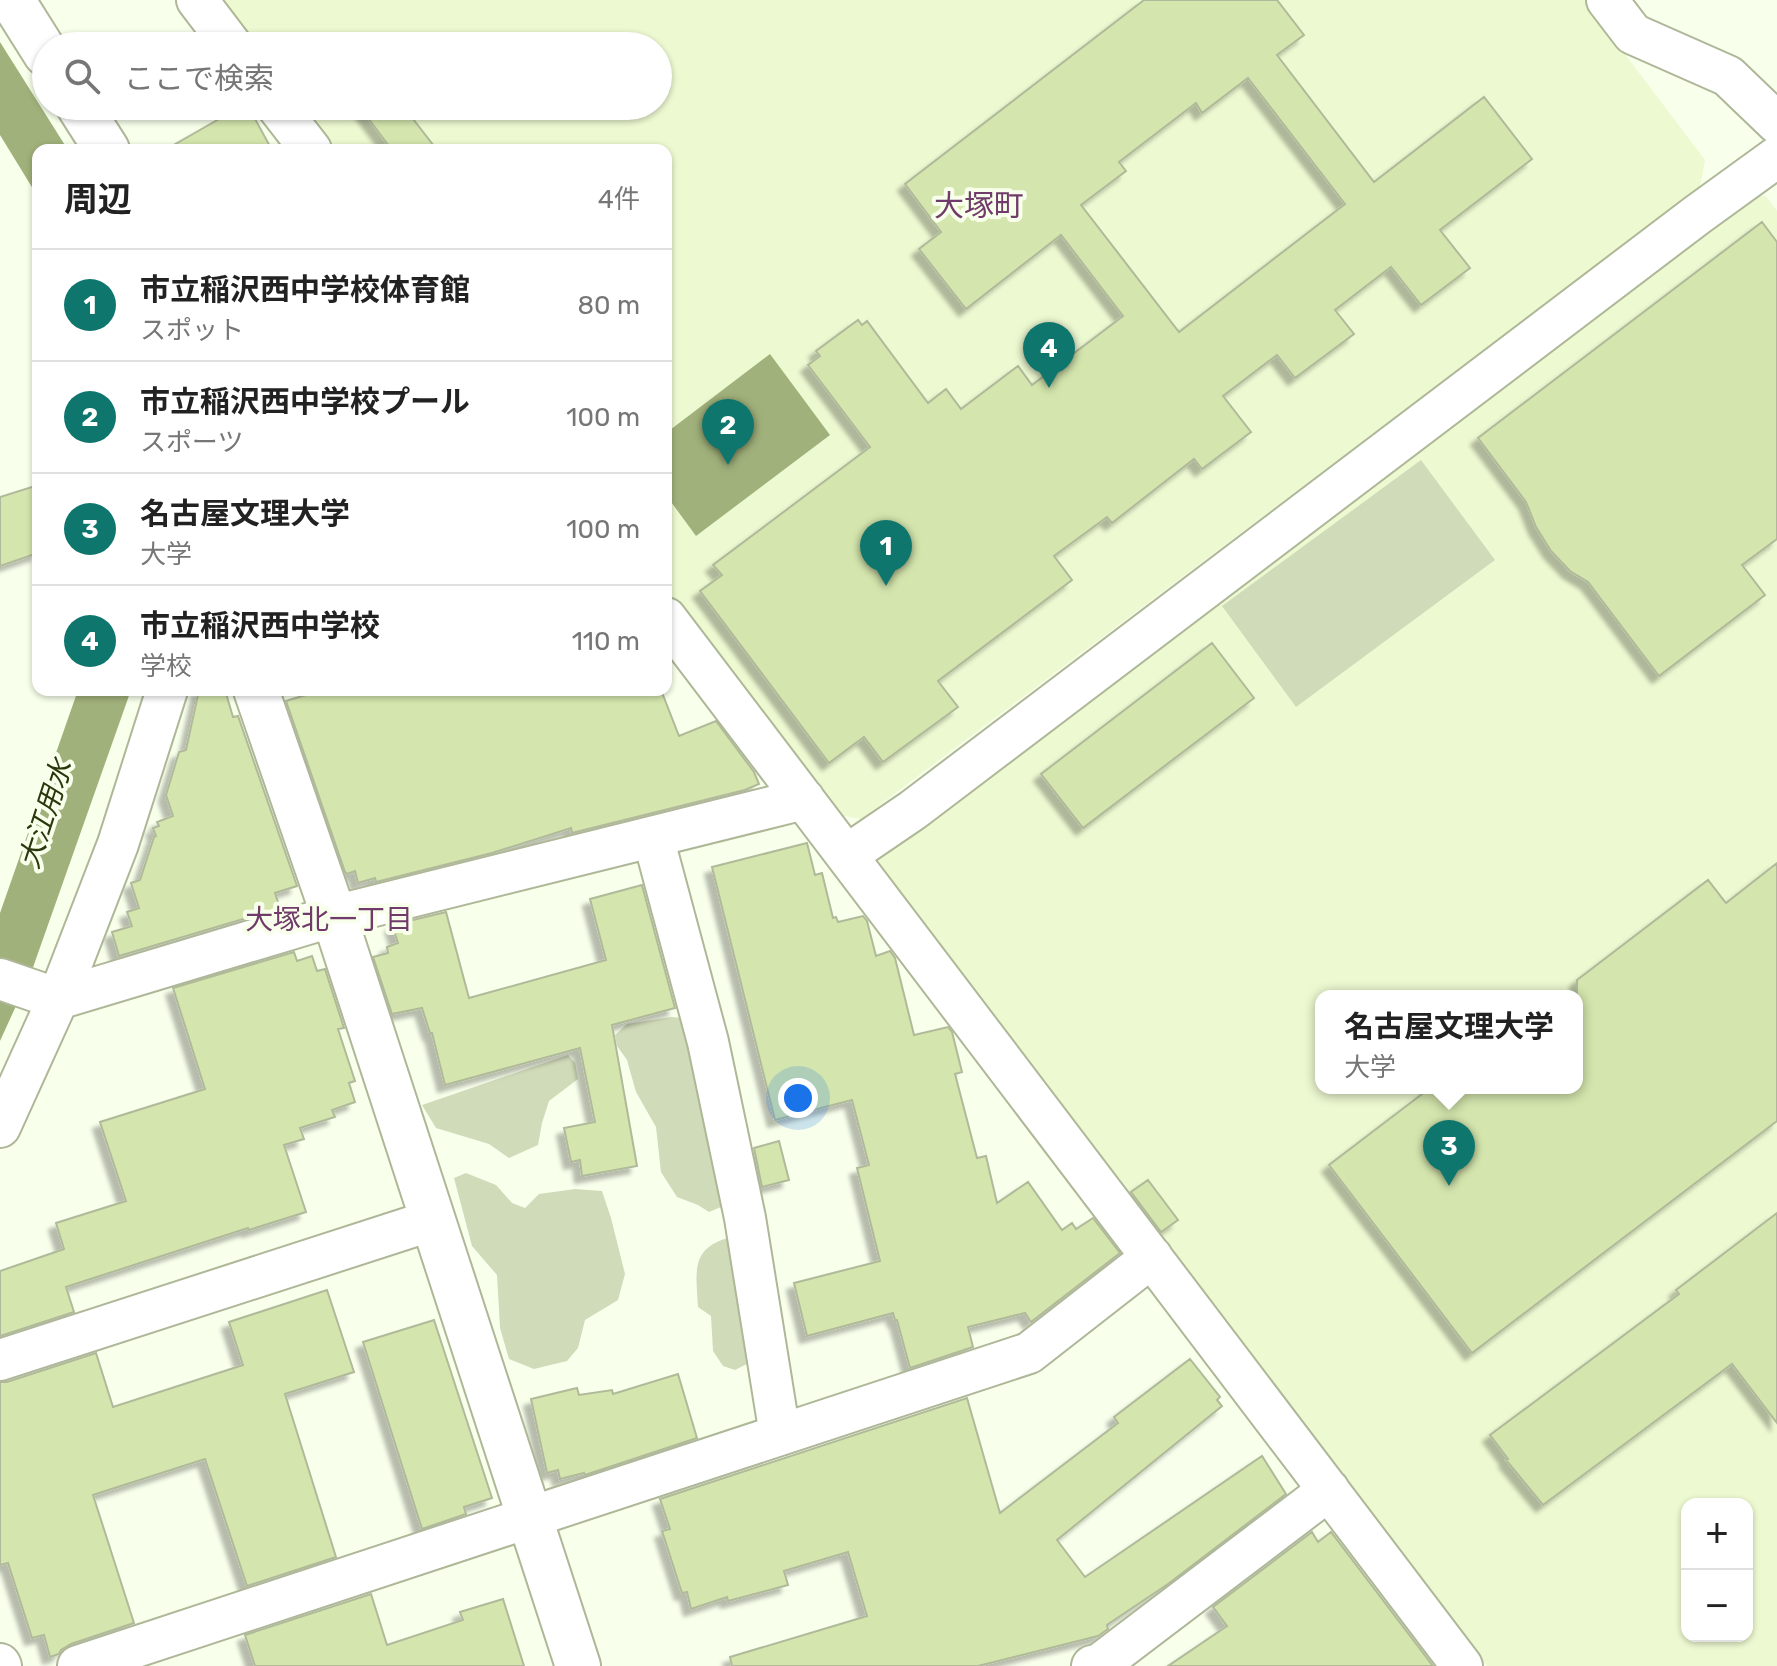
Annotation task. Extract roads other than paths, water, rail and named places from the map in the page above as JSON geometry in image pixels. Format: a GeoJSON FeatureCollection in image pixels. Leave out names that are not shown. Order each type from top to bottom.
{"type":"FeatureCollection","features":[{"type":"Feature","properties":{"kind":"street"},"geometry":{"type":"LineString","coordinates":[[12,0],[32,32]]}},
{"type":"Feature","properties":{"kind":"street"},"geometry":{"type":"LineString","coordinates":[[197,0],[221,32]]}},
{"type":"Feature","properties":{"kind":"street"},"geometry":{"type":"LineString","coordinates":[[1607,0],[1633,34],[1728,76],[1777,123]]}},
{"type":"Feature","properties":{"kind":"street"},"geometry":{"type":"LineString","coordinates":[[88,120],[103,144]]}},
{"type":"Feature","properties":{"kind":"street"},"geometry":{"type":"LineString","coordinates":[[288,120],[306,144]]}},
{"type":"Feature","properties":{"kind":"street"},"geometry":{"type":"LineString","coordinates":[[847,855],[913,810],[1777,157]]}},
{"type":"Feature","properties":{"kind":"street"},"geometry":{"type":"LineString","coordinates":[[672,626],[1462,1666]]}},
{"type":"Feature","properties":{"kind":"street"},"geometry":{"type":"LineString","coordinates":[[0,1127],[31,989],[118,844],[165,696]]}},
{"type":"Feature","properties":{"kind":"street"},"geometry":{"type":"LineString","coordinates":[[258,696],[334,916],[578,1666]]}},
{"type":"Feature","properties":{"kind":"street"},"geometry":{"type":"LineString","coordinates":[[31,989],[804,799]]}},
{"type":"Feature","properties":{"kind":"street"},"geometry":{"type":"LineString","coordinates":[[653,837],[708,1042],[742,1203],[780,1435]]}},
{"type":"Feature","properties":{"kind":"street"},"geometry":{"type":"LineString","coordinates":[[0,1360],[433,1220]]}},
{"type":"Feature","properties":{"kind":"street"},"geometry":{"type":"LineString","coordinates":[[78,1666],[1029,1353],[1152,1257]]}},
{"type":"Feature","properties":{"kind":"street"},"geometry":{"type":"LineString","coordinates":[[1092,1666],[1100,1664],[1329,1490]]}},
{"type":"Feature","properties":{"kind":"water"},"geometry":{"type":"Polygon","coordinates":[[[0,42],[32,93],[32,120],[49,120],[64,144],[32,144],[32,187],[0,135],[0,42]]]}},
{"type":"Feature","properties":{"kind":"water"},"geometry":{"type":"Polygon","coordinates":[[[770,354],[830,435],[696,536],[672,503],[672,428],[770,354]]]}},
{"type":"Feature","properties":{"kind":"water","name":"大江用水"},"geometry":{"type":"Polygon","coordinates":[[[76,696],[129,696],[31,973],[0,1041],[0,913],[76,696]]]}},
{"type":"Feature","properties":{"kind":"place","name":"市立稲沢西中学校"},"geometry":{"type":"Point","coordinates":[1049,388]}},
{"type":"Feature","properties":{"kind":"place","name":"市立稲沢西中学校プール"},"geometry":{"type":"Point","coordinates":[728,465]}},
{"type":"Feature","properties":{"kind":"place","name":"市立稲沢西中学校体育館"},"geometry":{"type":"Point","coordinates":[886,586]}},
{"type":"Feature","properties":{"kind":"place","name":"名古屋文理大学"},"geometry":{"type":"Point","coordinates":[1449,1186]}},
{"type":"Feature","properties":{"kind":"district","name":"大塚町"},"geometry":{"type":"Point","coordinates":[979,206]}},
{"type":"Feature","properties":{"kind":"district","name":"大塚北一丁目"},"geometry":{"type":"Point","coordinates":[329,919]}}]}
